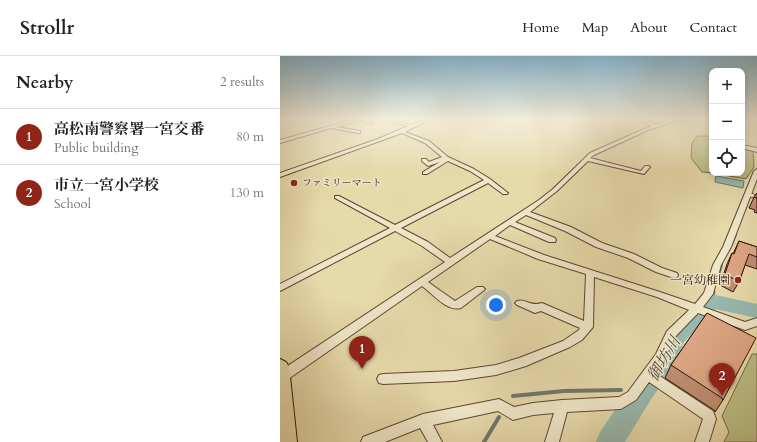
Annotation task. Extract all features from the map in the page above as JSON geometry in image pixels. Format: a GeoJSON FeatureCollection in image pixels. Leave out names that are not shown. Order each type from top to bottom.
{"type":"FeatureCollection","features":[{"type":"Feature","properties":{"kind":"main road"},"geometry":{"type":"LineString","coordinates":[[280,375],[287,442]]}},
{"type":"Feature","properties":{"kind":"street"},"geometry":{"type":"LineString","coordinates":[[280,142],[297,137]]}},
{"type":"Feature","properties":{"kind":"street"},"geometry":{"type":"LineString","coordinates":[[280,175],[388,137]]}},
{"type":"Feature","properties":{"kind":"street"},"geometry":{"type":"LineString","coordinates":[[415,137],[427,142],[447,159],[472,170],[505,193]]}},
{"type":"Feature","properties":{"kind":"street"},"geometry":{"type":"LineString","coordinates":[[280,375],[525,212],[555,190],[586,159],[607,146],[629,137]]}},
{"type":"Feature","properties":{"kind":"street"},"geometry":{"type":"LineString","coordinates":[[745,147],[757,150]]}},
{"type":"Feature","properties":{"kind":"street"},"geometry":{"type":"LineString","coordinates":[[424,160],[428,164],[447,159]]}},
{"type":"Feature","properties":{"kind":"street"},"geometry":{"type":"LineString","coordinates":[[424,173],[447,159]]}},
{"type":"Feature","properties":{"kind":"street"},"geometry":{"type":"LineString","coordinates":[[586,159],[642,173],[647,167]]}},
{"type":"Feature","properties":{"kind":"street"},"geometry":{"type":"LineString","coordinates":[[368,442],[423,420],[499,405],[513,414],[533,409],[562,406],[621,403],[632,396],[651,376],[671,334],[680,324],[701,310],[708,294],[717,265],[753,196],[757,171]]}},
{"type":"Feature","properties":{"kind":"street"},"geometry":{"type":"LineString","coordinates":[[280,288],[488,180]]}},
{"type":"Feature","properties":{"kind":"street"},"geometry":{"type":"LineString","coordinates":[[337,197],[396,227],[425,244],[450,262]]}},
{"type":"Feature","properties":{"kind":"street"},"geometry":{"type":"LineString","coordinates":[[525,212],[568,229],[599,245],[630,256],[659,270],[674,275]]}},
{"type":"Feature","properties":{"kind":"street"},"geometry":{"type":"LineString","coordinates":[[509,222],[552,240]]}},
{"type":"Feature","properties":{"kind":"street"},"geometry":{"type":"LineString","coordinates":[[489,236],[541,257],[745,326],[757,322]]}},
{"type":"Feature","properties":{"kind":"street"},"geometry":{"type":"LineString","coordinates":[[383,380],[435,378],[495,371],[521,363],[573,342],[588,327],[590,273]]}},
{"type":"Feature","properties":{"kind":"street"},"geometry":{"type":"LineString","coordinates":[[421,282],[453,305],[458,305],[480,289]]}},
{"type":"Feature","properties":{"kind":"street"},"geometry":{"type":"LineString","coordinates":[[520,303],[535,309],[542,307],[588,327]]}},
{"type":"Feature","properties":{"kind":"street"},"geometry":{"type":"LineString","coordinates":[[651,376],[708,414],[710,419],[702,442]]}},
{"type":"Feature","properties":{"kind":"street"},"geometry":{"type":"LineString","coordinates":[[552,442],[562,406]]}},
{"type":"Feature","properties":{"kind":"street"},"geometry":{"type":"LineString","coordinates":[[423,420],[435,442]]}},
{"type":"Feature","properties":{"kind":"green space"},"geometry":{"type":"Polygon","coordinates":[[[696,137],[709,137],[709,173],[702,172],[691,158],[692,143],[696,137]]]}},
{"type":"Feature","properties":{"kind":"green space"},"geometry":{"type":"Polygon","coordinates":[[[745,149],[753,151],[754,167],[746,179],[729,176],[745,176],[745,149]]]}},
{"type":"Feature","properties":{"kind":"green space"},"geometry":{"type":"Polygon","coordinates":[[[752,354],[757,354],[757,442],[724,442],[729,432],[722,416],[752,354]]]}},
{"type":"Feature","properties":{"kind":"water"},"geometry":{"type":"Polygon","coordinates":[[[716,176],[744,181],[743,188],[715,182],[716,176]]]}},
{"type":"Feature","properties":{"kind":"building"},"geometry":{"type":"Polygon","coordinates":[[[739,241],[757,247],[757,257],[749,254],[739,282],[725,274],[732,253],[734,254],[739,241]]]}},
{"type":"Feature","properties":{"kind":"building"},"geometry":{"type":"Polygon","coordinates":[[[707,313],[756,338],[723,400],[671,365],[707,313]]]}},
{"type":"Feature","properties":{"kind":"waterway"},"geometry":{"type":"LineString","coordinates":[[731,246],[736,234]]}},
{"type":"Feature","properties":{"kind":"waterway"},"geometry":{"type":"LineString","coordinates":[[721,267],[722,263]]}},
{"type":"Feature","properties":{"kind":"waterway"},"geometry":{"type":"LineString","coordinates":[[718,277],[721,266]]}},
{"type":"Feature","properties":{"kind":"waterway"},"geometry":{"type":"LineString","coordinates":[[711,301],[714,292]]}},
{"type":"Feature","properties":{"kind":"waterway","name":"御坊川"},"geometry":{"type":"LineString","coordinates":[[610,442],[641,393],[665,360],[675,337],[711,301],[757,311]]}},
{"type":"Feature","properties":{"kind":"waterway"},"geometry":{"type":"LineString","coordinates":[[513,396],[564,391],[621,390]]}},
{"type":"Feature","properties":{"kind":"waterway"},"geometry":{"type":"LineString","coordinates":[[484,442],[499,417]]}},
{"type":"Feature","properties":{"kind":"place","name":"ファミリーマート"},"geometry":{"type":"Point","coordinates":[294,183]}},
{"type":"Feature","properties":{"kind":"place","name":"一宮幼稚園"},"geometry":{"type":"Point","coordinates":[738,280]}},
{"type":"Feature","properties":{"kind":"place","name":"高松南警察署一宮交番"},"geometry":{"type":"Point","coordinates":[362,369]}},
{"type":"Feature","properties":{"kind":"place","name":"市立一宮小学校"},"geometry":{"type":"Point","coordinates":[722,396]}}]}
